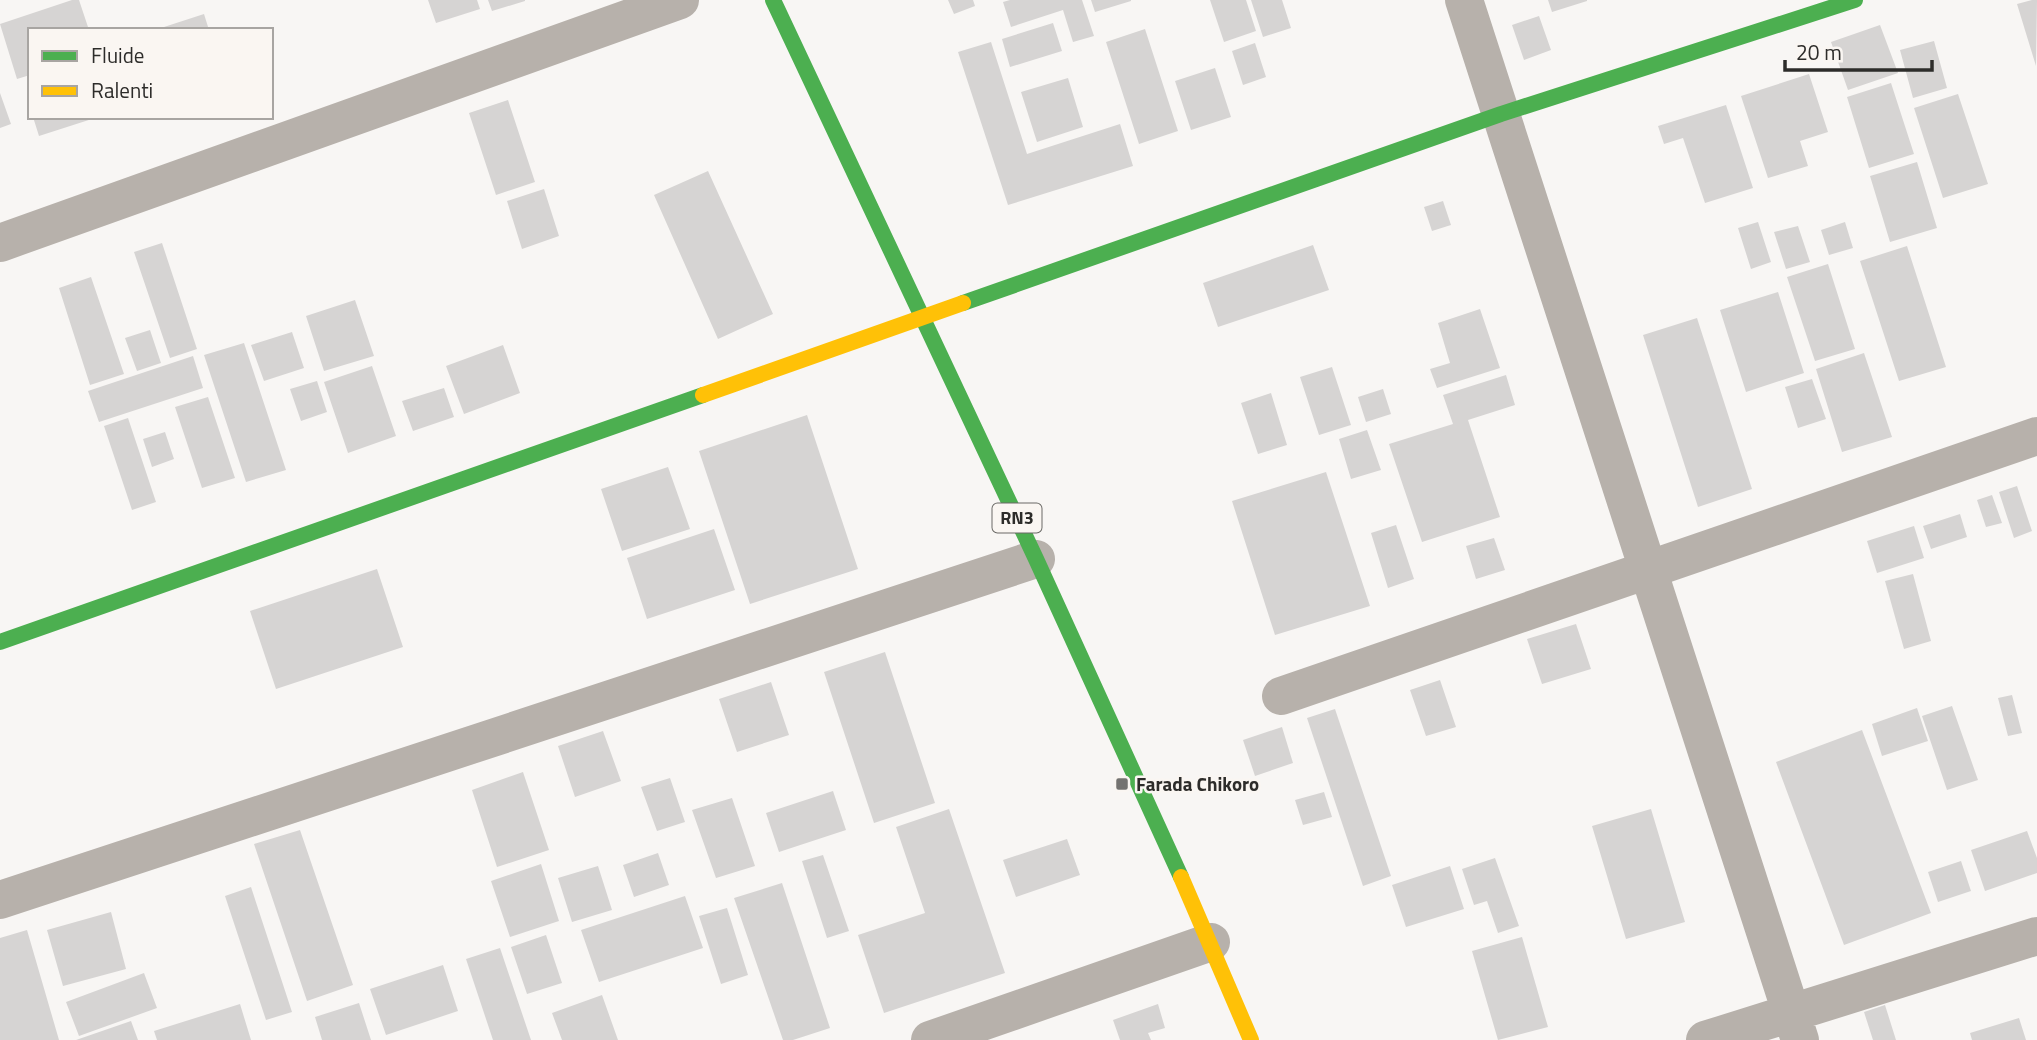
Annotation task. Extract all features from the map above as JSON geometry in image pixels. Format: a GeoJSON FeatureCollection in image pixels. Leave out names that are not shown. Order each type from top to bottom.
{"type":"FeatureCollection","features":[{"type":"Feature","properties":{"kind":"main road","name":"RN3"},"geometry":{"type":"LineString","coordinates":[[773,0],[1036,559],[1212,942],[1251,1040]]}},
{"type":"Feature","properties":{"kind":"main road"},"geometry":{"type":"LineString","coordinates":[[0,642],[1501,114],[1855,0]]}},
{"type":"Feature","properties":{"kind":"street"},"geometry":{"type":"LineString","coordinates":[[0,243],[680,0]]}},
{"type":"Feature","properties":{"kind":"street"},"geometry":{"type":"LineString","coordinates":[[1464,0],[1796,1026]]}},
{"type":"Feature","properties":{"kind":"street"},"geometry":{"type":"LineString","coordinates":[[1281,696],[2037,436]]}},
{"type":"Feature","properties":{"kind":"street"},"geometry":{"type":"LineString","coordinates":[[0,900],[1036,559]]}},
{"type":"Feature","properties":{"kind":"street"},"geometry":{"type":"LineString","coordinates":[[1705,1040],[1796,1026],[2037,936]]}},
{"type":"Feature","properties":{"kind":"street"},"geometry":{"type":"LineString","coordinates":[[930,1040],[1212,942]]}},
{"type":"Feature","properties":{"kind":"building"},"geometry":{"type":"Polygon","coordinates":[[[79,0],[88,28],[28,28],[28,76],[17,79],[0,24],[79,0]]]}},
{"type":"Feature","properties":{"kind":"building"},"geometry":{"type":"Polygon","coordinates":[[[428,0],[477,0],[480,9],[436,23],[428,0]]]}},
{"type":"Feature","properties":{"kind":"building"},"geometry":{"type":"Polygon","coordinates":[[[488,0],[525,0],[525,1],[492,11],[488,0]]]}},
{"type":"Feature","properties":{"kind":"building"},"geometry":{"type":"Polygon","coordinates":[[[948,0],[973,0],[975,6],[954,14],[948,0]]]}},
{"type":"Feature","properties":{"kind":"building"},"geometry":{"type":"Polygon","coordinates":[[[1082,0],[1094,36],[1073,42],[1063,10],[1011,27],[1003,2],[1082,0]]]}},
{"type":"Feature","properties":{"kind":"building"},"geometry":{"type":"Polygon","coordinates":[[[1091,0],[1131,0],[1131,1],[1095,12],[1091,0]]]}},
{"type":"Feature","properties":{"kind":"building"},"geometry":{"type":"Polygon","coordinates":[[[1210,0],[1246,0],[1256,31],[1224,42],[1210,0]]]}},
{"type":"Feature","properties":{"kind":"building"},"geometry":{"type":"Polygon","coordinates":[[[1251,0],[1282,0],[1291,28],[1263,37],[1251,0]]]}},
{"type":"Feature","properties":{"kind":"building"},"geometry":{"type":"Polygon","coordinates":[[[1548,0],[1587,0],[1587,1],[1552,12],[1548,0]]]}},
{"type":"Feature","properties":{"kind":"building"},"geometry":{"type":"Polygon","coordinates":[[[2037,0],[2036,66],[2017,4],[2037,0]]]}},
{"type":"Feature","properties":{"kind":"building"},"geometry":{"type":"Polygon","coordinates":[[[204,14],[208,28],[164,28],[204,14]]]}},
{"type":"Feature","properties":{"kind":"building"},"geometry":{"type":"Polygon","coordinates":[[[1539,16],[1551,50],[1524,60],[1512,25],[1539,16]]]}},
{"type":"Feature","properties":{"kind":"building"},"geometry":{"type":"Polygon","coordinates":[[[1053,23],[1062,51],[1010,67],[1002,39],[1053,23]]]}},
{"type":"Feature","properties":{"kind":"building"},"geometry":{"type":"Polygon","coordinates":[[[1880,25],[1898,73],[1848,90],[1831,42],[1880,25]]]}},
{"type":"Feature","properties":{"kind":"building"},"geometry":{"type":"Polygon","coordinates":[[[1145,29],[1178,131],[1139,144],[1106,42],[1145,29]]]}},
{"type":"Feature","properties":{"kind":"building"},"geometry":{"type":"Polygon","coordinates":[[[1934,41],[1947,88],[1913,98],[1900,50],[1934,41]]]}},
{"type":"Feature","properties":{"kind":"building"},"geometry":{"type":"Polygon","coordinates":[[[991,42],[1027,154],[1120,124],[1133,166],[1008,205],[958,52],[991,42]]]}},
{"type":"Feature","properties":{"kind":"building"},"geometry":{"type":"Polygon","coordinates":[[[1255,43],[1266,77],[1243,85],[1232,51],[1255,43]]]}},
{"type":"Feature","properties":{"kind":"building"},"geometry":{"type":"Polygon","coordinates":[[[1215,68],[1231,117],[1191,130],[1175,81],[1215,68]]]}},
{"type":"Feature","properties":{"kind":"building"},"geometry":{"type":"Polygon","coordinates":[[[1809,74],[1828,132],[1800,141],[1808,166],[1768,178],[1741,96],[1809,74]]]}},
{"type":"Feature","properties":{"kind":"building"},"geometry":{"type":"Polygon","coordinates":[[[1068,78],[1083,127],[1037,142],[1021,92],[1068,78]]]}},
{"type":"Feature","properties":{"kind":"building"},"geometry":{"type":"Polygon","coordinates":[[[1891,83],[1914,154],[1869,168],[1847,97],[1891,83]]]}},
{"type":"Feature","properties":{"kind":"building"},"geometry":{"type":"Polygon","coordinates":[[[0,93],[11,124],[0,128],[0,93]]]}},
{"type":"Feature","properties":{"kind":"building"},"geometry":{"type":"Polygon","coordinates":[[[1958,94],[1988,184],[1943,198],[1914,108],[1958,94]]]}},
{"type":"Feature","properties":{"kind":"building"},"geometry":{"type":"Polygon","coordinates":[[[508,100],[535,182],[496,195],[469,113],[508,100]]]}},
{"type":"Feature","properties":{"kind":"building"},"geometry":{"type":"Polygon","coordinates":[[[1726,105],[1753,188],[1705,203],[1683,138],[1664,144],[1658,126],[1726,105]]]}},
{"type":"Feature","properties":{"kind":"building"},"geometry":{"type":"Polygon","coordinates":[[[34,119],[92,119],[39,136],[34,119]]]}},
{"type":"Feature","properties":{"kind":"building"},"geometry":{"type":"Polygon","coordinates":[[[1917,162],[1937,228],[1890,242],[1870,176],[1917,162]]]}},
{"type":"Feature","properties":{"kind":"building"},"geometry":{"type":"Polygon","coordinates":[[[708,171],[773,314],[718,339],[654,195],[708,171]]]}},
{"type":"Feature","properties":{"kind":"building"},"geometry":{"type":"Polygon","coordinates":[[[544,189],[559,236],[522,249],[507,201],[544,189]]]}},
{"type":"Feature","properties":{"kind":"building"},"geometry":{"type":"Polygon","coordinates":[[[1443,201],[1451,225],[1432,231],[1424,207],[1443,201]]]}},
{"type":"Feature","properties":{"kind":"building"},"geometry":{"type":"Polygon","coordinates":[[[1758,222],[1771,262],[1751,269],[1738,228],[1758,222]]]}},
{"type":"Feature","properties":{"kind":"building"},"geometry":{"type":"Polygon","coordinates":[[[1845,222],[1853,248],[1829,255],[1821,230],[1845,222]]]}},
{"type":"Feature","properties":{"kind":"building"},"geometry":{"type":"Polygon","coordinates":[[[1798,226],[1810,262],[1786,269],[1774,232],[1798,226]]]}},
{"type":"Feature","properties":{"kind":"building"},"geometry":{"type":"Polygon","coordinates":[[[162,243],[197,349],[170,358],[134,252],[162,243]]]}},
{"type":"Feature","properties":{"kind":"building"},"geometry":{"type":"Polygon","coordinates":[[[1313,245],[1329,290],[1218,327],[1203,283],[1313,245]]]}},
{"type":"Feature","properties":{"kind":"building"},"geometry":{"type":"Polygon","coordinates":[[[1907,246],[1946,367],[1899,381],[1860,261],[1907,246]]]}},
{"type":"Feature","properties":{"kind":"building"},"geometry":{"type":"Polygon","coordinates":[[[1828,264],[1855,349],[1815,361],[1787,277],[1828,264]]]}},
{"type":"Feature","properties":{"kind":"building"},"geometry":{"type":"Polygon","coordinates":[[[91,277],[124,374],[90,385],[59,288],[91,277]]]}},
{"type":"Feature","properties":{"kind":"building"},"geometry":{"type":"Polygon","coordinates":[[[1778,292],[1804,373],[1746,392],[1720,310],[1778,292]]]}},
{"type":"Feature","properties":{"kind":"building"},"geometry":{"type":"Polygon","coordinates":[[[355,300],[374,356],[324,371],[306,316],[355,300]]]}},
{"type":"Feature","properties":{"kind":"building"},"geometry":{"type":"Polygon","coordinates":[[[1480,309],[1500,368],[1437,388],[1430,369],[1450,363],[1438,323],[1480,309]]]}},
{"type":"Feature","properties":{"kind":"building"},"geometry":{"type":"Polygon","coordinates":[[[1697,318],[1752,489],[1698,507],[1643,335],[1697,318]]]}},
{"type":"Feature","properties":{"kind":"building"},"geometry":{"type":"Polygon","coordinates":[[[150,330],[161,363],[137,371],[125,338],[150,330]]]}},
{"type":"Feature","properties":{"kind":"building"},"geometry":{"type":"Polygon","coordinates":[[[292,332],[304,368],[264,381],[251,345],[292,332]]]}},
{"type":"Feature","properties":{"kind":"building"},"geometry":{"type":"Polygon","coordinates":[[[244,343],[286,470],[246,482],[204,355],[244,343]]]}},
{"type":"Feature","properties":{"kind":"building"},"geometry":{"type":"Polygon","coordinates":[[[503,345],[520,393],[464,414],[446,366],[503,345]]]}},
{"type":"Feature","properties":{"kind":"building"},"geometry":{"type":"Polygon","coordinates":[[[1864,353],[1892,437],[1842,452],[1816,369],[1864,353]]]}},
{"type":"Feature","properties":{"kind":"building"},"geometry":{"type":"Polygon","coordinates":[[[193,356],[203,388],[99,422],[88,391],[193,356]]]}},
{"type":"Feature","properties":{"kind":"building"},"geometry":{"type":"Polygon","coordinates":[[[372,366],[396,436],[348,453],[324,382],[372,366]]]}},
{"type":"Feature","properties":{"kind":"building"},"geometry":{"type":"Polygon","coordinates":[[[1332,367],[1351,425],[1319,435],[1300,377],[1332,367]]]}},
{"type":"Feature","properties":{"kind":"building"},"geometry":{"type":"Polygon","coordinates":[[[1506,375],[1515,405],[1468,420],[1500,517],[1422,542],[1389,444],[1453,424],[1443,395],[1506,375]]]}},
{"type":"Feature","properties":{"kind":"building"},"geometry":{"type":"Polygon","coordinates":[[[1812,379],[1826,419],[1798,428],[1785,387],[1812,379]]]}},
{"type":"Feature","properties":{"kind":"building"},"geometry":{"type":"Polygon","coordinates":[[[317,381],[327,412],[301,421],[290,389],[317,381]]]}},
{"type":"Feature","properties":{"kind":"building"},"geometry":{"type":"Polygon","coordinates":[[[444,388],[454,417],[413,431],[402,401],[444,388]]]}},
{"type":"Feature","properties":{"kind":"building"},"geometry":{"type":"Polygon","coordinates":[[[1383,389],[1391,414],[1366,422],[1358,397],[1383,389]]]}},
{"type":"Feature","properties":{"kind":"building"},"geometry":{"type":"Polygon","coordinates":[[[1271,393],[1287,445],[1258,454],[1241,403],[1271,393]]]}},
{"type":"Feature","properties":{"kind":"building"},"geometry":{"type":"Polygon","coordinates":[[[208,397],[235,478],[202,488],[175,407],[208,397]]]}},
{"type":"Feature","properties":{"kind":"building"},"geometry":{"type":"Polygon","coordinates":[[[807,415],[858,569],[750,604],[699,451],[807,415]]]}},
{"type":"Feature","properties":{"kind":"building"},"geometry":{"type":"Polygon","coordinates":[[[128,418],[156,502],[132,510],[104,426],[128,418]]]}},
{"type":"Feature","properties":{"kind":"building"},"geometry":{"type":"Polygon","coordinates":[[[1367,430],[1381,470],[1351,479],[1339,439],[1367,430]]]}},
{"type":"Feature","properties":{"kind":"building"},"geometry":{"type":"Polygon","coordinates":[[[165,432],[174,459],[152,467],[143,439],[165,432]]]}},
{"type":"Feature","properties":{"kind":"building"},"geometry":{"type":"Polygon","coordinates":[[[668,467],[690,529],[622,551],[601,489],[668,467]]]}},
{"type":"Feature","properties":{"kind":"building"},"geometry":{"type":"Polygon","coordinates":[[[1326,472],[1370,606],[1275,635],[1232,501],[1326,472]]]}},
{"type":"Feature","properties":{"kind":"building"},"geometry":{"type":"Polygon","coordinates":[[[2017,486],[2032,531],[2014,538],[1999,492],[2017,486]]]}},
{"type":"Feature","properties":{"kind":"building"},"geometry":{"type":"Polygon","coordinates":[[[1992,495],[2002,523],[1986,527],[1977,500],[1992,495]]]}},
{"type":"Feature","properties":{"kind":"building"},"geometry":{"type":"Polygon","coordinates":[[[1960,514],[1967,537],[1931,549],[1923,526],[1960,514]]]}},
{"type":"Feature","properties":{"kind":"building"},"geometry":{"type":"Polygon","coordinates":[[[1396,525],[1414,579],[1388,588],[1371,533],[1396,525]]]}},
{"type":"Feature","properties":{"kind":"building"},"geometry":{"type":"Polygon","coordinates":[[[1914,526],[1924,558],[1877,573],[1867,541],[1914,526]]]}},
{"type":"Feature","properties":{"kind":"building"},"geometry":{"type":"Polygon","coordinates":[[[714,529],[735,590],[647,619],[627,558],[714,529]]]}},
{"type":"Feature","properties":{"kind":"building"},"geometry":{"type":"Polygon","coordinates":[[[1494,538],[1505,570],[1476,579],[1466,546],[1494,538]]]}},
{"type":"Feature","properties":{"kind":"building"},"geometry":{"type":"Polygon","coordinates":[[[377,569],[403,647],[276,689],[250,611],[377,569]]]}},
{"type":"Feature","properties":{"kind":"building"},"geometry":{"type":"Polygon","coordinates":[[[1913,574],[1931,641],[1904,649],[1885,581],[1913,574]]]}},
{"type":"Feature","properties":{"kind":"building"},"geometry":{"type":"Polygon","coordinates":[[[1576,624],[1591,669],[1542,684],[1527,639],[1576,624]]]}},
{"type":"Feature","properties":{"kind":"building"},"geometry":{"type":"Polygon","coordinates":[[[885,652],[935,803],[874,823],[824,672],[885,652]]]}},
{"type":"Feature","properties":{"kind":"building"},"geometry":{"type":"Polygon","coordinates":[[[1440,680],[1456,727],[1426,736],[1410,690],[1440,680]]]}},
{"type":"Feature","properties":{"kind":"building"},"geometry":{"type":"Polygon","coordinates":[[[771,682],[789,735],[737,752],[719,699],[771,682]]]}},
{"type":"Feature","properties":{"kind":"building"},"geometry":{"type":"Polygon","coordinates":[[[2012,695],[2022,733],[2008,736],[1998,698],[2012,695]]]}},
{"type":"Feature","properties":{"kind":"building"},"geometry":{"type":"Polygon","coordinates":[[[1952,706],[1978,780],[1947,790],[1922,716],[1952,706]]]}},
{"type":"Feature","properties":{"kind":"building"},"geometry":{"type":"Polygon","coordinates":[[[1917,708],[1928,741],[1882,756],[1872,724],[1917,708]]]}},
{"type":"Feature","properties":{"kind":"building"},"geometry":{"type":"Polygon","coordinates":[[[1335,709],[1391,876],[1363,886],[1307,718],[1335,709]]]}},
{"type":"Feature","properties":{"kind":"building"},"geometry":{"type":"Polygon","coordinates":[[[1282,727],[1293,763],[1255,776],[1243,740],[1282,727]]]}},
{"type":"Feature","properties":{"kind":"building"},"geometry":{"type":"Polygon","coordinates":[[[1862,730],[1931,913],[1844,945],[1776,762],[1862,730]]]}},
{"type":"Feature","properties":{"kind":"building"},"geometry":{"type":"Polygon","coordinates":[[[603,731],[621,781],[575,797],[558,746],[603,731]]]}},
{"type":"Feature","properties":{"kind":"building"},"geometry":{"type":"Polygon","coordinates":[[[523,772],[549,850],[497,867],[472,790],[523,772]]]}},
{"type":"Feature","properties":{"kind":"building"},"geometry":{"type":"Polygon","coordinates":[[[670,778],[685,822],[657,831],[641,787],[670,778]]]}},
{"type":"Feature","properties":{"kind":"building"},"geometry":{"type":"Polygon","coordinates":[[[833,791],[846,830],[779,852],[766,813],[833,791]]]}},
{"type":"Feature","properties":{"kind":"building"},"geometry":{"type":"Polygon","coordinates":[[[1324,792],[1332,817],[1303,825],[1295,800],[1324,792]]]}},
{"type":"Feature","properties":{"kind":"building"},"geometry":{"type":"Polygon","coordinates":[[[732,798],[755,866],[716,878],[692,810],[732,798]]]}},
{"type":"Feature","properties":{"kind":"building"},"geometry":{"type":"Polygon","coordinates":[[[949,809],[1005,973],[884,1013],[858,935],[925,913],[896,827],[949,809]]]}},
{"type":"Feature","properties":{"kind":"building"},"geometry":{"type":"Polygon","coordinates":[[[1651,809],[1685,922],[1626,939],[1592,826],[1651,809]]]}},
{"type":"Feature","properties":{"kind":"building"},"geometry":{"type":"Polygon","coordinates":[[[300,830],[353,985],[307,1001],[254,844],[300,830]]]}},
{"type":"Feature","properties":{"kind":"building"},"geometry":{"type":"Polygon","coordinates":[[[2027,831],[2037,858],[2037,873],[1985,891],[1971,850],[2027,831]]]}},
{"type":"Feature","properties":{"kind":"building"},"geometry":{"type":"Polygon","coordinates":[[[1067,839],[1080,875],[1016,897],[1003,860],[1067,839]]]}},
{"type":"Feature","properties":{"kind":"building"},"geometry":{"type":"Polygon","coordinates":[[[658,853],[669,885],[634,897],[623,865],[658,853]]]}},
{"type":"Feature","properties":{"kind":"building"},"geometry":{"type":"Polygon","coordinates":[[[823,855],[849,931],[827,938],[802,861],[823,855]]]}},
{"type":"Feature","properties":{"kind":"building"},"geometry":{"type":"Polygon","coordinates":[[[1495,858],[1519,926],[1498,933],[1487,901],[1474,905],[1462,869],[1495,858]]]}},
{"type":"Feature","properties":{"kind":"building"},"geometry":{"type":"Polygon","coordinates":[[[1961,861],[1971,891],[1938,902],[1928,872],[1961,861]]]}},
{"type":"Feature","properties":{"kind":"building"},"geometry":{"type":"Polygon","coordinates":[[[541,864],[559,921],[510,937],[491,881],[541,864]]]}},
{"type":"Feature","properties":{"kind":"building"},"geometry":{"type":"Polygon","coordinates":[[[598,866],[612,910],[572,922],[558,878],[598,866]]]}},
{"type":"Feature","properties":{"kind":"building"},"geometry":{"type":"Polygon","coordinates":[[[1450,866],[1464,909],[1406,927],[1392,885],[1450,866]]]}},
{"type":"Feature","properties":{"kind":"building"},"geometry":{"type":"Polygon","coordinates":[[[782,883],[830,1028],[793,1040],[783,1040],[734,898],[782,883]]]}},
{"type":"Feature","properties":{"kind":"building"},"geometry":{"type":"Polygon","coordinates":[[[251,887],[292,1012],[266,1020],[225,896],[251,887]]]}},
{"type":"Feature","properties":{"kind":"building"},"geometry":{"type":"Polygon","coordinates":[[[685,896],[703,948],[599,982],[581,930],[685,896]]]}},
{"type":"Feature","properties":{"kind":"building"},"geometry":{"type":"Polygon","coordinates":[[[727,908],[748,975],[721,984],[699,916],[727,908]]]}},
{"type":"Feature","properties":{"kind":"building"},"geometry":{"type":"Polygon","coordinates":[[[111,912],[126,969],[63,986],[47,930],[111,912]]]}},
{"type":"Feature","properties":{"kind":"building"},"geometry":{"type":"Polygon","coordinates":[[[27,930],[59,1040],[0,1040],[0,938],[27,930]]]}},
{"type":"Feature","properties":{"kind":"building"},"geometry":{"type":"Polygon","coordinates":[[[546,935],[562,983],[527,994],[511,947],[546,935]]]}},
{"type":"Feature","properties":{"kind":"building"},"geometry":{"type":"Polygon","coordinates":[[[1522,937],[1548,1027],[1498,1040],[1472,951],[1522,937]]]}},
{"type":"Feature","properties":{"kind":"building"},"geometry":{"type":"Polygon","coordinates":[[[500,948],[531,1040],[493,1040],[466,959],[500,948]]]}},
{"type":"Feature","properties":{"kind":"building"},"geometry":{"type":"Polygon","coordinates":[[[443,965],[458,1011],[386,1035],[370,989],[443,965]]]}},
{"type":"Feature","properties":{"kind":"building"},"geometry":{"type":"Polygon","coordinates":[[[144,973],[157,1008],[79,1036],[66,1002],[144,973]]]}},
{"type":"Feature","properties":{"kind":"building"},"geometry":{"type":"Polygon","coordinates":[[[602,995],[618,1040],[562,1040],[552,1013],[602,995]]]}},
{"type":"Feature","properties":{"kind":"building"},"geometry":{"type":"Polygon","coordinates":[[[359,1003],[371,1040],[322,1040],[315,1017],[359,1003]]]}},
{"type":"Feature","properties":{"kind":"building"},"geometry":{"type":"Polygon","coordinates":[[[240,1004],[251,1040],[157,1040],[154,1031],[240,1004]]]}},
{"type":"Feature","properties":{"kind":"building"},"geometry":{"type":"Polygon","coordinates":[[[1158,1004],[1165,1028],[1148,1033],[1151,1040],[1120,1040],[1113,1020],[1158,1004]]]}},
{"type":"Feature","properties":{"kind":"building"},"geometry":{"type":"Polygon","coordinates":[[[1885,1005],[1896,1040],[1873,1040],[1864,1012],[1885,1005]]]}},
{"type":"Feature","properties":{"kind":"building"},"geometry":{"type":"Polygon","coordinates":[[[2019,1018],[2026,1040],[1972,1040],[1970,1033],[2019,1018]]]}},
{"type":"Feature","properties":{"kind":"building"},"geometry":{"type":"Polygon","coordinates":[[[131,1021],[138,1040],[76,1040],[131,1021]]]}},
{"type":"Feature","properties":{"kind":"traffic: fast"},"geometry":{"type":"LineString","coordinates":[[773,0],[1036,559],[1181,877]]}},
{"type":"Feature","properties":{"kind":"traffic: fast"},"geometry":{"type":"LineString","coordinates":[[963,303],[1501,114],[1855,0]]}},
{"type":"Feature","properties":{"kind":"traffic: fast"},"geometry":{"type":"LineString","coordinates":[[0,642],[703,395]]}},
{"type":"Feature","properties":{"kind":"traffic: slow"},"geometry":{"type":"LineString","coordinates":[[703,395],[963,303]]}},
{"type":"Feature","properties":{"kind":"traffic: slow"},"geometry":{"type":"LineString","coordinates":[[1181,877],[1251,1040]]}},
{"type":"Feature","properties":{"kind":"place","name":"Farada Chikoro"},"geometry":{"type":"Point","coordinates":[1122,784]}}]}
